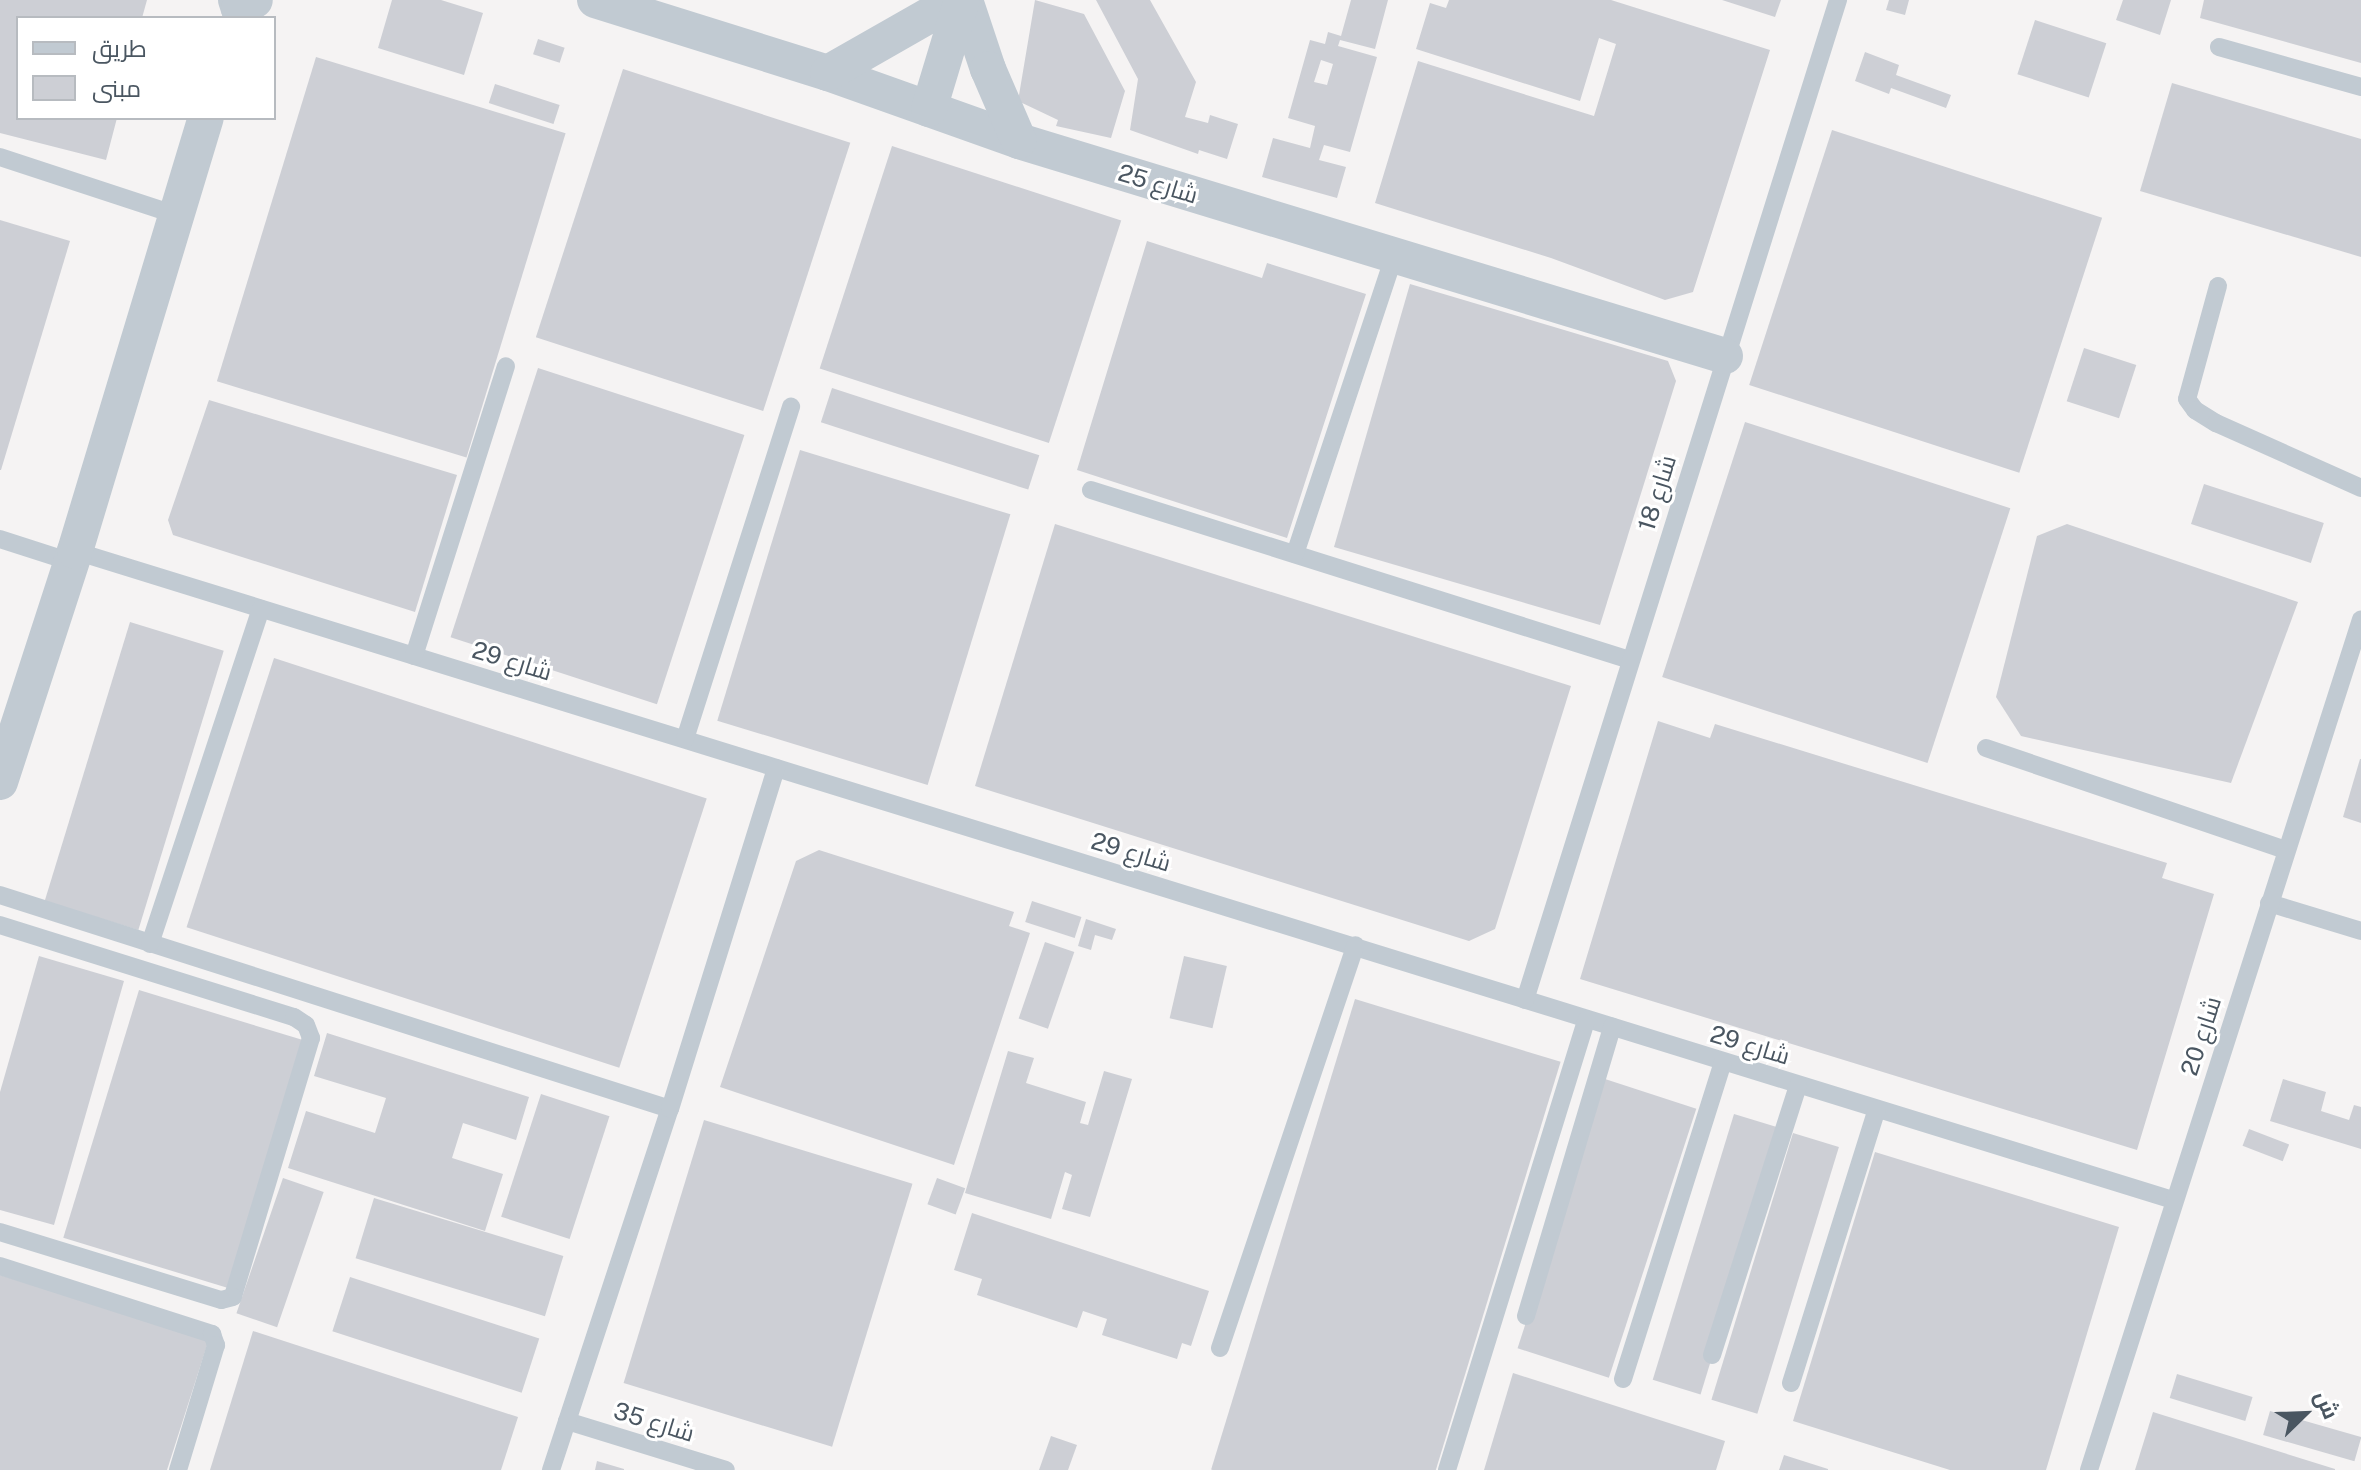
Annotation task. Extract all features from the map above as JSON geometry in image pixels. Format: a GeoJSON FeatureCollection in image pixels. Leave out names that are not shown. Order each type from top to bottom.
{"type":"FeatureCollection","features":[{"type":"Feature","properties":{"kind":"street","name":"شارع 25"},"geometry":{"type":"LineString","coordinates":[[595,0],[828,73],[1019,141],[1725,356]]}},
{"type":"Feature","properties":{"kind":"street"},"geometry":{"type":"LineString","coordinates":[[828,73],[956,0]]}},
{"type":"Feature","properties":{"kind":"street"},"geometry":{"type":"LineString","coordinates":[[929,109],[964,0]]}},
{"type":"Feature","properties":{"kind":"street"},"geometry":{"type":"LineString","coordinates":[[964,0],[988,69],[1019,141]]}},
{"type":"Feature","properties":{"kind":"street"},"geometry":{"type":"LineString","coordinates":[[0,782],[73,556],[205,120]]}},
{"type":"Feature","properties":{"kind":"lane","name":"شارع 18"},"geometry":{"type":"LineString","coordinates":[[1525,1000],[1838,0]]}},
{"type":"Feature","properties":{"kind":"lane"},"geometry":{"type":"LineString","coordinates":[[2219,47],[2361,87]]}},
{"type":"Feature","properties":{"kind":"lane"},"geometry":{"type":"LineString","coordinates":[[0,157],[176,215]]}},
{"type":"Feature","properties":{"kind":"lane"},"geometry":{"type":"LineString","coordinates":[[1295,554],[1394,256]]}},
{"type":"Feature","properties":{"kind":"lane"},"geometry":{"type":"LineString","coordinates":[[2218,286],[2187,399],[2195,410],[2216,423],[2361,488]]}},
{"type":"Feature","properties":{"kind":"lane"},"geometry":{"type":"LineString","coordinates":[[414,656],[506,366]]}},
{"type":"Feature","properties":{"kind":"lane"},"geometry":{"type":"LineString","coordinates":[[685,739],[791,407]]}},
{"type":"Feature","properties":{"kind":"lane"},"geometry":{"type":"LineString","coordinates":[[1091,490],[1630,660]]}},
{"type":"Feature","properties":{"kind":"lane","name":"شارع 29"},"geometry":{"type":"LineString","coordinates":[[0,539],[73,556],[261,609],[2173,1200]]}},
{"type":"Feature","properties":{"kind":"lane"},"geometry":{"type":"LineString","coordinates":[[150,944],[261,609]]}},
{"type":"Feature","properties":{"kind":"lane","name":"شارع 20"},"geometry":{"type":"LineString","coordinates":[[2089,1470],[2361,619]]}},
{"type":"Feature","properties":{"kind":"lane"},"geometry":{"type":"LineString","coordinates":[[1986,748],[2286,850]]}},
{"type":"Feature","properties":{"kind":"lane"},"geometry":{"type":"LineString","coordinates":[[551,1470],[670,1109],[776,768]]}},
{"type":"Feature","properties":{"kind":"lane"},"geometry":{"type":"LineString","coordinates":[[0,895],[670,1109]]}},
{"type":"Feature","properties":{"kind":"lane"},"geometry":{"type":"LineString","coordinates":[[2269,903],[2361,931]]}},
{"type":"Feature","properties":{"kind":"lane"},"geometry":{"type":"LineString","coordinates":[[0,925],[294,1017],[306,1025],[311,1038],[233,1297],[221,1300],[0,1232]]}},
{"type":"Feature","properties":{"kind":"lane"},"geometry":{"type":"LineString","coordinates":[[1220,1348],[1356,945]]}},
{"type":"Feature","properties":{"kind":"lane"},"geometry":{"type":"LineString","coordinates":[[1447,1470],[1587,1019]]}},
{"type":"Feature","properties":{"kind":"lane"},"geometry":{"type":"LineString","coordinates":[[1526,1316],[1612,1027]]}},
{"type":"Feature","properties":{"kind":"lane"},"geometry":{"type":"LineString","coordinates":[[1623,1379],[1723,1062]]}},
{"type":"Feature","properties":{"kind":"lane"},"geometry":{"type":"LineString","coordinates":[[1712,1355],[1798,1085]]}},
{"type":"Feature","properties":{"kind":"lane"},"geometry":{"type":"LineString","coordinates":[[1791,1383],[1877,1109]]}},
{"type":"Feature","properties":{"kind":"lane"},"geometry":{"type":"LineString","coordinates":[[0,1266],[212,1334],[215,1349],[178,1470]]}},
{"type":"Feature","properties":{"kind":"lane","name":"شارع 35"},"geometry":{"type":"LineString","coordinates":[[567,1421],[726,1470]]}},
{"type":"Feature","properties":{"kind":"building"},"geometry":{"type":"Polygon","coordinates":[[[0,0],[147,0],[143,16],[16,16],[16,120],[116,120],[106,160],[0,133],[0,0]]]}},
{"type":"Feature","properties":{"kind":"building"},"geometry":{"type":"Polygon","coordinates":[[[392,0],[441,0],[483,13],[464,75],[378,48],[392,0]]]}},
{"type":"Feature","properties":{"kind":"building"},"geometry":{"type":"Polygon","coordinates":[[[1035,0],[1084,14],[1125,91],[1111,138],[1056,126],[1058,120],[1018,101],[1035,0]]]}},
{"type":"Feature","properties":{"kind":"building"},"geometry":{"type":"Polygon","coordinates":[[[1096,0],[1150,0],[1196,82],[1185,117],[1208,123],[1210,115],[1238,124],[1227,159],[1199,150],[1198,154],[1130,130],[1138,79],[1096,0]]]}},
{"type":"Feature","properties":{"kind":"building"},"geometry":{"type":"Polygon","coordinates":[[[1351,0],[1388,0],[1375,49],[1340,40],[1338,46],[1377,57],[1350,152],[1324,145],[1319,160],[1346,167],[1337,198],[1262,177],[1273,138],[1310,148],[1315,126],[1288,118],[1310,40],[1325,44],[1328,32],[1341,36],[1351,0]],[[1321,60],[1314,82],[1327,85],[1333,64],[1321,60]]]}},
{"type":"Feature","properties":{"kind":"building"},"geometry":{"type":"Polygon","coordinates":[[[1449,0],[1611,0],[1770,50],[1693,292],[1665,300],[1551,258],[1375,203],[1418,61],[1594,116],[1616,44],[1599,38],[1580,101],[1416,49],[1430,3],[1446,8],[1449,0]]]}},
{"type":"Feature","properties":{"kind":"building"},"geometry":{"type":"Polygon","coordinates":[[[1722,0],[1781,0],[1775,17],[1722,0]]]}},
{"type":"Feature","properties":{"kind":"building"},"geometry":{"type":"Polygon","coordinates":[[[1889,0],[1909,0],[1905,15],[1886,10],[1889,0]]]}},
{"type":"Feature","properties":{"kind":"building"},"geometry":{"type":"Polygon","coordinates":[[[2123,0],[2171,0],[2160,35],[2116,20],[2123,0]]]}},
{"type":"Feature","properties":{"kind":"building"},"geometry":{"type":"Polygon","coordinates":[[[2204,0],[2361,0],[2361,63],[2200,18],[2204,0]]]}},
{"type":"Feature","properties":{"kind":"building"},"geometry":{"type":"Polygon","coordinates":[[[2035,20],[2106,43],[2089,97],[2017,74],[2035,20]]]}},
{"type":"Feature","properties":{"kind":"building"},"geometry":{"type":"Polygon","coordinates":[[[538,39],[565,48],[560,63],[533,54],[538,39]]]}},
{"type":"Feature","properties":{"kind":"building"},"geometry":{"type":"Polygon","coordinates":[[[1865,52],[1899,65],[1896,75],[1951,95],[1946,108],[1891,88],[1889,94],[1855,81],[1865,52]]]}},
{"type":"Feature","properties":{"kind":"building"},"geometry":{"type":"Polygon","coordinates":[[[316,57],[566,133],[466,457],[217,381],[316,57]]]}},
{"type":"Feature","properties":{"kind":"building"},"geometry":{"type":"Polygon","coordinates":[[[623,69],[850,143],[763,411],[536,337],[623,69]]]}},
{"type":"Feature","properties":{"kind":"building"},"geometry":{"type":"Polygon","coordinates":[[[2172,83],[2361,139],[2361,257],[2140,191],[2172,83]]]}},
{"type":"Feature","properties":{"kind":"building"},"geometry":{"type":"Polygon","coordinates":[[[495,84],[560,105],[553,124],[489,103],[495,84]]]}},
{"type":"Feature","properties":{"kind":"building"},"geometry":{"type":"Polygon","coordinates":[[[1832,130],[2102,218],[2019,473],[1749,385],[1832,130]]]}},
{"type":"Feature","properties":{"kind":"building"},"geometry":{"type":"Polygon","coordinates":[[[892,146],[1121,220],[1049,443],[820,369],[892,146]]]}},
{"type":"Feature","properties":{"kind":"building"},"geometry":{"type":"Polygon","coordinates":[[[0,220],[70,241],[1,470],[0,470],[0,220]]]}},
{"type":"Feature","properties":{"kind":"building"},"geometry":{"type":"Polygon","coordinates":[[[1147,241],[1262,278],[1267,263],[1366,294],[1287,538],[1077,470],[1147,241]]]}},
{"type":"Feature","properties":{"kind":"building"},"geometry":{"type":"Polygon","coordinates":[[[1410,284],[1668,361],[1676,381],[1600,625],[1334,547],[1410,284]]]}},
{"type":"Feature","properties":{"kind":"building"},"geometry":{"type":"Polygon","coordinates":[[[2084,348],[2136,365],[2119,418],[2067,401],[2084,348]]]}},
{"type":"Feature","properties":{"kind":"building"},"geometry":{"type":"Polygon","coordinates":[[[538,368],[744,435],[657,704],[451,637],[538,368]]]}},
{"type":"Feature","properties":{"kind":"building"},"geometry":{"type":"Polygon","coordinates":[[[832,388],[1039,455],[1028,490],[821,422],[832,388]]]}},
{"type":"Feature","properties":{"kind":"building"},"geometry":{"type":"Polygon","coordinates":[[[209,400],[457,475],[415,612],[173,535],[168,520],[209,400]]]}},
{"type":"Feature","properties":{"kind":"building"},"geometry":{"type":"Polygon","coordinates":[[[1745,422],[2010,508],[1928,763],[1662,677],[1745,422]]]}},
{"type":"Feature","properties":{"kind":"building"},"geometry":{"type":"Polygon","coordinates":[[[800,450],[1010,514],[928,785],[717,721],[800,450]]]}},
{"type":"Feature","properties":{"kind":"building"},"geometry":{"type":"Polygon","coordinates":[[[2204,484],[2324,523],[2311,563],[2191,524],[2204,484]]]}},
{"type":"Feature","properties":{"kind":"building"},"geometry":{"type":"Polygon","coordinates":[[[1055,524],[1571,686],[1495,929],[1469,941],[975,786],[1055,524]]]}},
{"type":"Feature","properties":{"kind":"building"},"geometry":{"type":"Polygon","coordinates":[[[2067,524],[2298,602],[2231,783],[2021,736],[1996,697],[2037,536],[2067,524]]]}},
{"type":"Feature","properties":{"kind":"building"},"geometry":{"type":"Polygon","coordinates":[[[130,622],[224,651],[138,930],[45,901],[130,622]]]}},
{"type":"Feature","properties":{"kind":"building"},"geometry":{"type":"Polygon","coordinates":[[[274,658],[707,799],[619,1068],[187,927],[274,658]]]}},
{"type":"Feature","properties":{"kind":"building"},"geometry":{"type":"Polygon","coordinates":[[[1658,721],[1710,738],[1715,724],[2167,863],[2162,878],[2214,894],[2137,1150],[1580,979],[1658,721]]]}},
{"type":"Feature","properties":{"kind":"building"},"geometry":{"type":"Polygon","coordinates":[[[2361,759],[2361,823],[2343,817],[2361,759]]]}},
{"type":"Feature","properties":{"kind":"building"},"geometry":{"type":"Polygon","coordinates":[[[819,850],[1014,912],[1009,926],[1030,933],[954,1165],[720,1087],[796,861],[819,850]]]}},
{"type":"Feature","properties":{"kind":"building"},"geometry":{"type":"Polygon","coordinates":[[[1032,901],[1081,917],[1075,938],[1025,922],[1032,901]]]}},
{"type":"Feature","properties":{"kind":"building"},"geometry":{"type":"Polygon","coordinates":[[[1086,919],[1116,929],[1112,940],[1095,935],[1091,950],[1078,946],[1086,919]]]}},
{"type":"Feature","properties":{"kind":"building"},"geometry":{"type":"Polygon","coordinates":[[[1045,942],[1074,952],[1048,1029],[1019,1019],[1045,942]]]}},
{"type":"Feature","properties":{"kind":"building"},"geometry":{"type":"Polygon","coordinates":[[[39,956],[124,981],[54,1225],[0,1210],[0,1092],[39,956]]]}},
{"type":"Feature","properties":{"kind":"building"},"geometry":{"type":"Polygon","coordinates":[[[1184,956],[1227,966],[1212,1028],[1170,1018],[1184,956]]]}},
{"type":"Feature","properties":{"kind":"building"},"geometry":{"type":"Polygon","coordinates":[[[139,990],[305,1041],[230,1289],[63,1238],[139,990]]]}},
{"type":"Feature","properties":{"kind":"building"},"geometry":{"type":"Polygon","coordinates":[[[1355,999],[1561,1062],[1436,1470],[1211,1470],[1355,999]]]}},
{"type":"Feature","properties":{"kind":"building"},"geometry":{"type":"Polygon","coordinates":[[[327,1033],[529,1097],[516,1140],[463,1123],[452,1158],[503,1174],[485,1231],[288,1168],[306,1111],[375,1133],[386,1098],[314,1076],[327,1033]]]}},
{"type":"Feature","properties":{"kind":"building"},"geometry":{"type":"Polygon","coordinates":[[[1008,1051],[1034,1058],[1026,1083],[1086,1102],[1080,1123],[1088,1125],[1104,1071],[1132,1079],[1090,1217],[1062,1209],[1072,1175],[1065,1172],[1051,1219],[965,1193],[1008,1051]]]}},
{"type":"Feature","properties":{"kind":"building"},"geometry":{"type":"Polygon","coordinates":[[[1605,1079],[1696,1109],[1609,1378],[1518,1348],[1605,1079]]]}},
{"type":"Feature","properties":{"kind":"building"},"geometry":{"type":"Polygon","coordinates":[[[2283,1079],[2326,1092],[2321,1111],[2349,1120],[2354,1105],[2361,1107],[2361,1149],[2270,1121],[2283,1079]]]}},
{"type":"Feature","properties":{"kind":"building"},"geometry":{"type":"Polygon","coordinates":[[[541,1094],[609,1116],[570,1239],[501,1217],[541,1094]]]}},
{"type":"Feature","properties":{"kind":"building"},"geometry":{"type":"Polygon","coordinates":[[[1734,1114],[1782,1129],[1701,1394],[1653,1380],[1734,1114]]]}},
{"type":"Feature","properties":{"kind":"building"},"geometry":{"type":"Polygon","coordinates":[[[704,1120],[912,1184],[832,1447],[624,1383],[704,1120]]]}},
{"type":"Feature","properties":{"kind":"building"},"geometry":{"type":"Polygon","coordinates":[[[2249,1129],[2289,1144],[2283,1161],[2243,1146],[2249,1129]]]}},
{"type":"Feature","properties":{"kind":"building"},"geometry":{"type":"Polygon","coordinates":[[[1793,1133],[1839,1147],[1757,1414],[1711,1400],[1793,1133]]]}},
{"type":"Feature","properties":{"kind":"building"},"geometry":{"type":"Polygon","coordinates":[[[1875,1152],[2119,1227],[2046,1470],[1950,1470],[1793,1421],[1875,1152]]]}},
{"type":"Feature","properties":{"kind":"building"},"geometry":{"type":"Polygon","coordinates":[[[283,1178],[324,1192],[277,1327],[236,1313],[283,1178]]]}},
{"type":"Feature","properties":{"kind":"building"},"geometry":{"type":"Polygon","coordinates":[[[937,1178],[965,1188],[956,1215],[927,1204],[937,1178]]]}},
{"type":"Feature","properties":{"kind":"building"},"geometry":{"type":"Polygon","coordinates":[[[374,1198],[563,1256],[545,1316],[356,1258],[374,1198]]]}},
{"type":"Feature","properties":{"kind":"building"},"geometry":{"type":"Polygon","coordinates":[[[972,1213],[1209,1291],[1191,1346],[1182,1343],[1177,1359],[1102,1335],[1107,1319],[1083,1311],[1077,1328],[977,1295],[982,1279],[954,1270],[972,1213]]]}},
{"type":"Feature","properties":{"kind":"building"},"geometry":{"type":"Polygon","coordinates":[[[0,1275],[209,1339],[167,1470],[0,1470],[0,1275]]]}},
{"type":"Feature","properties":{"kind":"building"},"geometry":{"type":"Polygon","coordinates":[[[350,1277],[539,1338],[522,1393],[332,1331],[350,1277]]]}},
{"type":"Feature","properties":{"kind":"building"},"geometry":{"type":"Polygon","coordinates":[[[253,1331],[518,1417],[501,1470],[210,1470],[253,1331]]]}},
{"type":"Feature","properties":{"kind":"building"},"geometry":{"type":"Polygon","coordinates":[[[1513,1373],[1725,1441],[1716,1470],[1484,1470],[1513,1373]]]}},
{"type":"Feature","properties":{"kind":"building"},"geometry":{"type":"Polygon","coordinates":[[[2177,1374],[2253,1397],[2245,1421],[2170,1398],[2177,1374]]]}},
{"type":"Feature","properties":{"kind":"building"},"geometry":{"type":"Polygon","coordinates":[[[2270,1411],[2361,1437],[2354,1461],[2263,1435],[2270,1411]]]}},
{"type":"Feature","properties":{"kind":"building"},"geometry":{"type":"Polygon","coordinates":[[[2153,1412],[2335,1469],[2335,1470],[2135,1470],[2153,1412]]]}},
{"type":"Feature","properties":{"kind":"building"},"geometry":{"type":"Polygon","coordinates":[[[1051,1436],[1077,1445],[1068,1470],[1039,1470],[1051,1436]]]}},
{"type":"Feature","properties":{"kind":"building"},"geometry":{"type":"Polygon","coordinates":[[[1784,1455],[1828,1469],[1828,1470],[1779,1470],[1784,1455]]]}},
{"type":"Feature","properties":{"kind":"building"},"geometry":{"type":"Polygon","coordinates":[[[597,1461],[624,1469],[624,1470],[595,1470],[597,1461]]]}}]}
